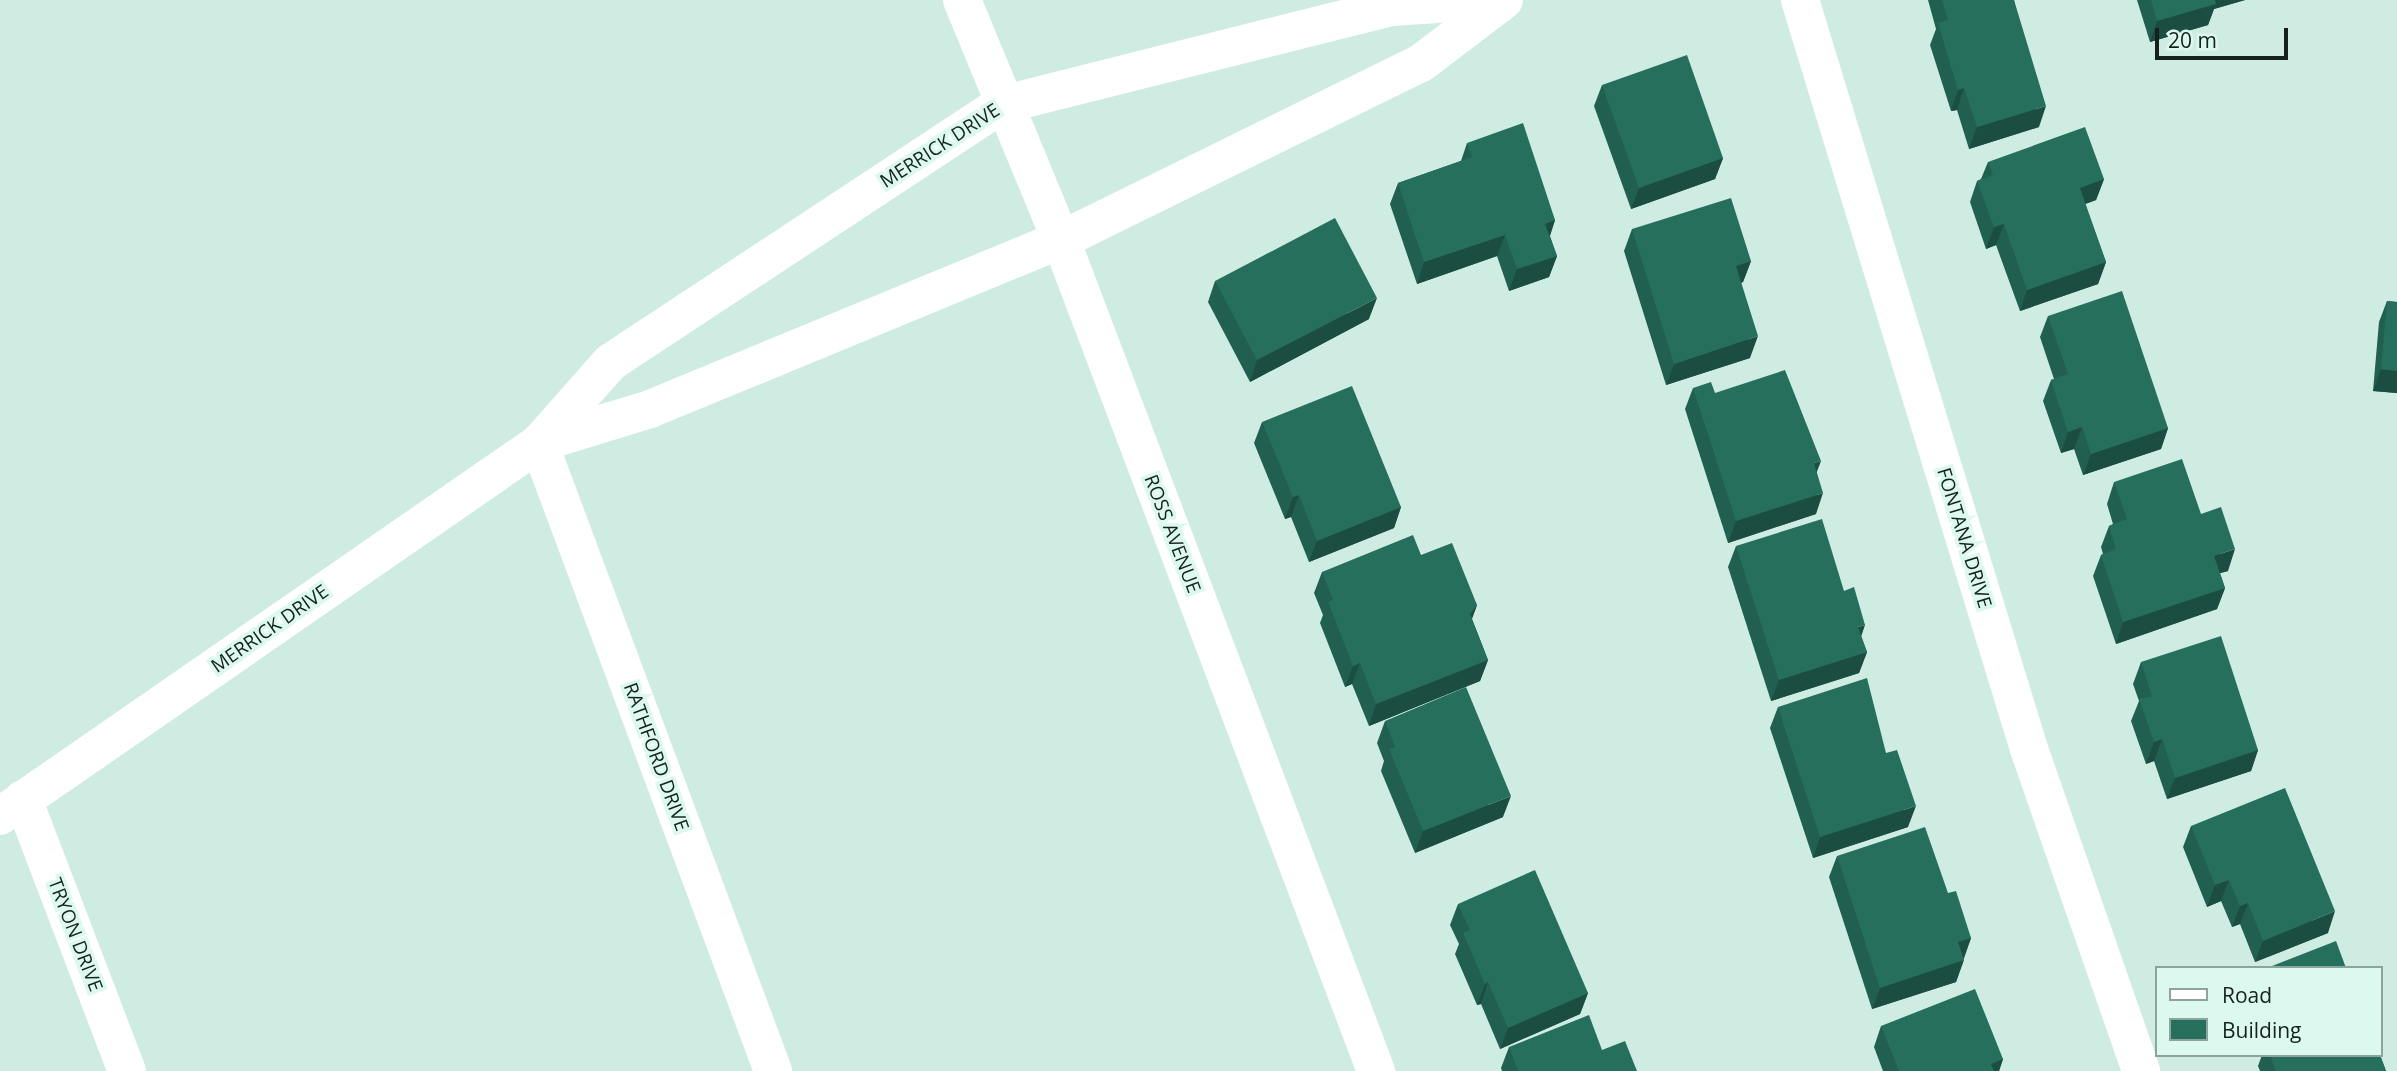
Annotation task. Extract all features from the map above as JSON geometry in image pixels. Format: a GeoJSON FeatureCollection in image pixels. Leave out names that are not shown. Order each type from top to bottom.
{"type":"FeatureCollection","features":[{"type":"Feature","properties":{"kind":"street","name":"ROSS AVENUE"},"geometry":{"type":"LineString","coordinates":[[962,0],[1001,105],[1061,240],[1376,1071]]}},
{"type":"Feature","properties":{"kind":"street","name":"MERRICK DRIVE"},"geometry":{"type":"LineString","coordinates":[[11,808],[539,443],[611,362],[1001,105],[1391,7],[1502,0]]}},
{"type":"Feature","properties":{"kind":"street","name":"MERRICK DRIVE"},"geometry":{"type":"LineString","coordinates":[[539,443],[650,409],[1061,240],[1421,63],[1502,0]]}},
{"type":"Feature","properties":{"kind":"street","name":"FONTANA DRIVE"},"geometry":{"type":"LineString","coordinates":[[1800,0],[2029,750],[2141,1071]]}},
{"type":"Feature","properties":{"kind":"street","name":"RATHFORD DRIVE"},"geometry":{"type":"LineString","coordinates":[[539,443],[773,1071]]}},
{"type":"Feature","properties":{"kind":"street","name":"TRYON DRIVE"},"geometry":{"type":"LineString","coordinates":[[11,808],[127,1071]]}},
{"type":"Feature","properties":{"kind":"building"},"geometry":{"type":"Polygon","coordinates":[[[1942,0],[2014,0],[2046,106],[1977,127],[1964,88],[1958,90],[1938,23],[1948,20],[1942,0]]]}},
{"type":"Feature","properties":{"kind":"building"},"geometry":{"type":"Polygon","coordinates":[[[2151,0],[2215,0],[2216,4],[2157,21],[2151,0]]]}},
{"type":"Feature","properties":{"kind":"building"},"geometry":{"type":"Polygon","coordinates":[[[1687,55],[1723,158],[1639,188],[1602,85],[1687,55]]]}},
{"type":"Feature","properties":{"kind":"building"},"geometry":{"type":"Polygon","coordinates":[[[1523,123],[1555,220],[1545,224],[1557,256],[1517,269],[1505,235],[1424,262],[1398,183],[1472,157],[1467,143],[1523,123]]]}},
{"type":"Feature","properties":{"kind":"building"},"geometry":{"type":"Polygon","coordinates":[[[2085,127],[2104,179],[2080,188],[2106,262],[2027,290],[2004,224],[1994,227],[1977,181],[1993,175],[1988,162],[2085,127]]]}},
{"type":"Feature","properties":{"kind":"building"},"geometry":{"type":"Polygon","coordinates":[[[1731,198],[1751,261],[1736,266],[1758,336],[1674,364],[1632,229],[1731,198]]]}},
{"type":"Feature","properties":{"kind":"building"},"geometry":{"type":"Polygon","coordinates":[[[1335,218],[1377,298],[1257,360],[1215,281],[1335,218]]]}},
{"type":"Feature","properties":{"kind":"building"},"geometry":{"type":"Polygon","coordinates":[[[2122,291],[2168,428],[2091,454],[2082,427],[2068,432],[2051,380],[2068,374],[2048,316],[2122,291]]]}},
{"type":"Feature","properties":{"kind":"building"},"geometry":{"type":"Polygon","coordinates":[[[2387,301],[2397,302],[2397,371],[2381,369],[2387,301]]]}},
{"type":"Feature","properties":{"kind":"building"},"geometry":{"type":"Polygon","coordinates":[[[1785,370],[1821,461],[1814,463],[1823,493],[1736,521],[1693,388],[1711,382],[1715,393],[1785,370]]]}},
{"type":"Feature","properties":{"kind":"building"},"geometry":{"type":"Polygon","coordinates":[[[1352,386],[1401,507],[1317,541],[1299,495],[1293,497],[1262,422],[1352,386]]]}},
{"type":"Feature","properties":{"kind":"building"},"geometry":{"type":"Polygon","coordinates":[[[2182,459],[2201,514],[2221,507],[2235,549],[2214,556],[2225,588],[2123,622],[2101,555],[2116,549],[2109,526],[2127,519],[2114,482],[2182,459]]]}},
{"type":"Feature","properties":{"kind":"building"},"geometry":{"type":"Polygon","coordinates":[[[1822,519],[1844,591],[1854,587],[1865,625],[1858,627],[1867,652],[1779,680],[1736,546],[1822,519]]]}},
{"type":"Feature","properties":{"kind":"building"},"geometry":{"type":"Polygon","coordinates":[[[1413,535],[1421,555],[1452,543],[1477,605],[1470,614],[1488,660],[1376,704],[1360,663],[1353,666],[1328,602],[1333,600],[1322,572],[1413,535]]]}},
{"type":"Feature","properties":{"kind":"building"},"geometry":{"type":"Polygon","coordinates":[[[2221,636],[2258,750],[2175,778],[2162,739],[2154,742],[2139,699],[2152,696],[2141,662],[2221,636]]]}},
{"type":"Feature","properties":{"kind":"building"},"geometry":{"type":"Polygon","coordinates":[[[1867,678],[1886,753],[1897,750],[1916,806],[1820,837],[1778,707],[1867,678]]]}},
{"type":"Feature","properties":{"kind":"building"},"geometry":{"type":"Polygon","coordinates":[[[1466,687],[1511,796],[1423,831],[1389,749],[1395,747],[1385,721],[1466,687]]]}},
{"type":"Feature","properties":{"kind":"building"},"geometry":{"type":"Polygon","coordinates":[[[2285,788],[2335,911],[2263,941],[2248,903],[2240,906],[2229,880],[2215,885],[2191,826],[2285,788]]]}},
{"type":"Feature","properties":{"kind":"building"},"geometry":{"type":"Polygon","coordinates":[[[1925,827],[1948,893],[1956,891],[1971,938],[1958,942],[1964,960],[1880,988],[1837,856],[1925,827]]]}},
{"type":"Feature","properties":{"kind":"building"},"geometry":{"type":"Polygon","coordinates":[[[1535,870],[1588,993],[1508,1028],[1463,933],[1470,930],[1458,904],[1535,870]]]}},
{"type":"Feature","properties":{"kind":"building"},"geometry":{"type":"Polygon","coordinates":[[[2336,941],[2345,966],[2272,966],[2336,941]]]}},
{"type":"Feature","properties":{"kind":"building"},"geometry":{"type":"Polygon","coordinates":[[[1975,989],[2003,1059],[1991,1064],[1994,1071],[1899,1071],[1881,1026],[1975,989]]]}},
{"type":"Feature","properties":{"kind":"building"},"geometry":{"type":"Polygon","coordinates":[[[1589,1015],[1602,1050],[1625,1041],[1637,1071],[1518,1071],[1509,1047],[1589,1015]]]}},
{"type":"Feature","properties":{"kind":"building"},"geometry":{"type":"Polygon","coordinates":[[[2271,1057],[2381,1057],[2386,1071],[2276,1071],[2271,1057]]]}}]}
